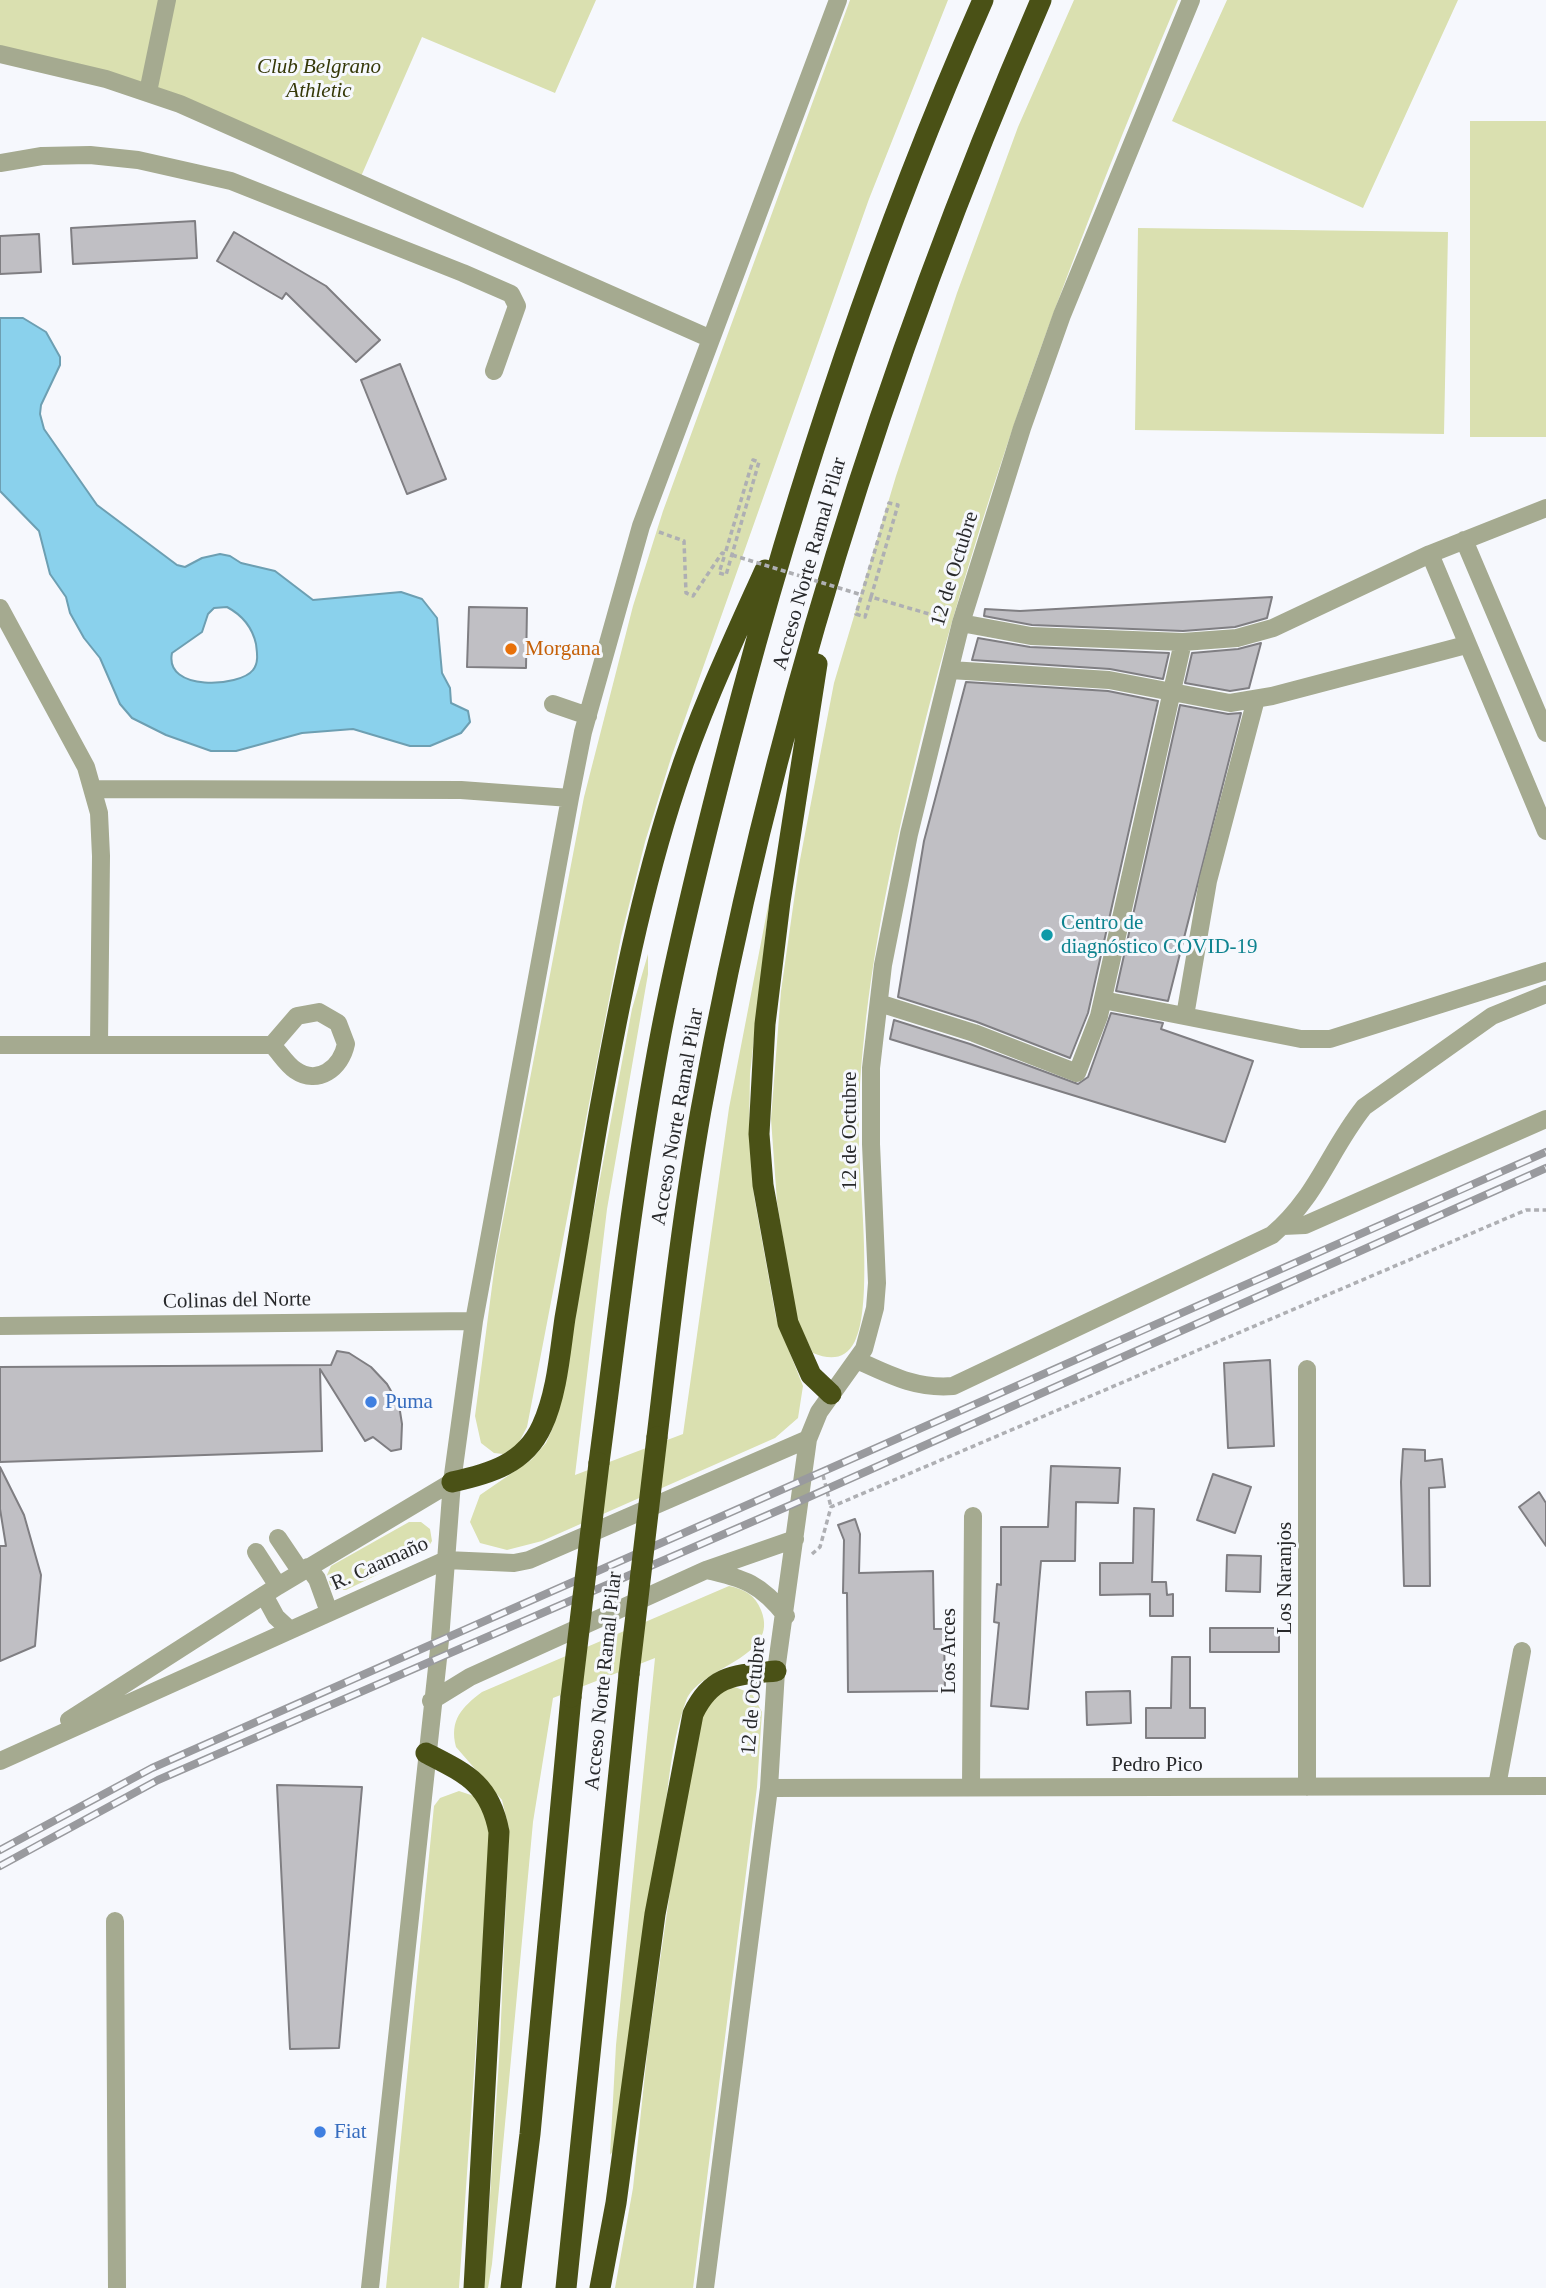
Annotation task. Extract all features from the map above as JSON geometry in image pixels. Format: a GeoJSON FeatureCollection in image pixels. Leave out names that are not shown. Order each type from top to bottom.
{"type":"FeatureCollection","features":[{"type":"Feature","properties":{"kind":"highway","name":"Acceso Norte Ramal Pilar"},"geometry":{"type":"LineString","coordinates":[[511,2288],[531,2120],[570,1696],[643,1143],[662,1028],[716,792],[797,498],[846,349],[900,201],[983,0]]}},
{"type":"Feature","properties":{"kind":"highway","name":"Acceso Norte Ramal Pilar"},"geometry":{"type":"LineString","coordinates":[[565,2288],[629,1674],[657,1437],[701,1111],[730,962],[764,817],[833,562],[881,409],[935,257],[1041,0]]}},
{"type":"Feature","properties":{"kind":"highway"},"geometry":{"type":"LineString","coordinates":[[452,1482],[492,1473],[508,1465],[532,1442],[542,1426],[559,1357],[599,1112],[650,871],[676,784],[710,691],[797,498]]}},
{"type":"Feature","properties":{"kind":"highway"},"geometry":{"type":"LineString","coordinates":[[831,1394],[811,1375],[788,1323],[763,1185],[759,1107],[765,1024],[780,902],[833,562]]}},
{"type":"Feature","properties":{"kind":"highway"},"geometry":{"type":"LineString","coordinates":[[600,2288],[616,2203],[655,1914],[693,1714],[702,1695],[716,1683],[741,1674],[776,1671]]}},
{"type":"Feature","properties":{"kind":"highway"},"geometry":{"type":"LineString","coordinates":[[426,1753],[475,1781],[489,1798],[499,1832],[474,2288]]}},
{"type":"Feature","properties":{"kind":"street"},"geometry":{"type":"LineString","coordinates":[[148,92],[167,0]]}},
{"type":"Feature","properties":{"kind":"street"},"geometry":{"type":"LineString","coordinates":[[370,2288],[452,1482],[474,1321],[570,799],[588,716],[641,526],[838,0]]}},
{"type":"Feature","properties":{"kind":"street","name":"12 de Octubre"},"geometry":{"type":"LineString","coordinates":[[705,2288],[769,1788],[776,1671],[786,1616],[808,1440],[831,1394],[857,1360],[870,1330],[877,1283],[871,1144],[871,1068],[879,1003],[909,834],[961,623],[1021,428],[1062,316],[1191,0]]}},
{"type":"Feature","properties":{"kind":"street"},"geometry":{"type":"LineString","coordinates":[[0,54],[148,92],[359,181],[711,339]]}},
{"type":"Feature","properties":{"kind":"street"},"geometry":{"type":"LineString","coordinates":[[0,163],[42,156],[90,155],[176,167],[232,181],[463,273],[511,295],[517,306],[494,371]]}},
{"type":"Feature","properties":{"kind":"street"},"geometry":{"type":"LineString","coordinates":[[961,623],[1031,636],[1182,642],[1237,638],[1273,628],[1430,554],[1546,508]]}},
{"type":"Feature","properties":{"kind":"street"},"geometry":{"type":"LineString","coordinates":[[1464,540],[1546,733]]}},
{"type":"Feature","properties":{"kind":"street"},"geometry":{"type":"LineString","coordinates":[[1430,554],[1546,831]]}},
{"type":"Feature","properties":{"kind":"street"},"geometry":{"type":"LineString","coordinates":[[0,608],[86,767],[94,789],[102,856],[99,1045]]}},
{"type":"Feature","properties":{"kind":"street"},"geometry":{"type":"LineString","coordinates":[[879,1003],[974,1033],[1077,1073],[1103,1000],[1182,642]]}},
{"type":"Feature","properties":{"kind":"street"},"geometry":{"type":"LineString","coordinates":[[950,670],[1109,680],[1230,703],[1466,645]]}},
{"type":"Feature","properties":{"kind":"street"},"geometry":{"type":"LineString","coordinates":[[1185,1016],[1208,881],[1255,699]]}},
{"type":"Feature","properties":{"kind":"street"},"geometry":{"type":"LineString","coordinates":[[553,705],[588,716]]}},
{"type":"Feature","properties":{"kind":"street"},"geometry":{"type":"LineString","coordinates":[[94,789],[461,790],[570,799]]}},
{"type":"Feature","properties":{"kind":"street"},"geometry":{"type":"LineString","coordinates":[[1103,1000],[1301,1039],[1330,1039],[1546,971]]}},
{"type":"Feature","properties":{"kind":"street"},"geometry":{"type":"LineString","coordinates":[[857,1360],[905,1382],[931,1387],[953,1385],[1272,1235],[1308,1199],[1351,1123],[1364,1107],[1492,1016],[1546,994]]}},
{"type":"Feature","properties":{"kind":"street"},"geometry":{"type":"LineString","coordinates":[[0,1045],[272,1045]]}},
{"type":"Feature","properties":{"kind":"street"},"geometry":{"type":"LineString","coordinates":[[1283,1226],[1305,1225],[1546,1119]]}},
{"type":"Feature","properties":{"kind":"street","name":"Colinas del Norte"},"geometry":{"type":"LineString","coordinates":[[0,1326],[474,1321]]}},
{"type":"Feature","properties":{"kind":"street","name":"Los Naranjos"},"geometry":{"type":"LineString","coordinates":[[1307,1369],[1307,1787]]}},
{"type":"Feature","properties":{"kind":"street","name":"R. Caamaño"},"geometry":{"type":"LineString","coordinates":[[0,1761],[446,1560],[514,1563],[530,1560],[808,1440]]}},
{"type":"Feature","properties":{"kind":"street","name":"R. Caamaño"},"geometry":{"type":"LineString","coordinates":[[18,1753],[271,1590],[452,1482]]}},
{"type":"Feature","properties":{"kind":"street","name":"Los Arces"},"geometry":{"type":"LineString","coordinates":[[971,1787],[973,1516]]}},
{"type":"Feature","properties":{"kind":"street"},"geometry":{"type":"LineString","coordinates":[[278,1538],[304,1570],[317,1579],[329,1612]]}},
{"type":"Feature","properties":{"kind":"street"},"geometry":{"type":"LineString","coordinates":[[431,1701],[470,1677],[706,1570],[795,1539]]}},
{"type":"Feature","properties":{"kind":"street"},"geometry":{"type":"LineString","coordinates":[[256,1552],[271,1590],[276,1618],[290,1630]]}},
{"type":"Feature","properties":{"kind":"street"},"geometry":{"type":"LineString","coordinates":[[706,1570],[753,1584],[769,1594],[786,1616]]}},
{"type":"Feature","properties":{"kind":"street"},"geometry":{"type":"LineString","coordinates":[[1497,1786],[1522,1651]]}},
{"type":"Feature","properties":{"kind":"street","name":"Pedro Pico"},"geometry":{"type":"LineString","coordinates":[[769,1788],[1546,1786]]}},
{"type":"Feature","properties":{"kind":"street"},"geometry":{"type":"LineString","coordinates":[[115,1922],[117,2288]]}},
{"type":"Feature","properties":{"kind":"path"},"geometry":{"type":"LineString","coordinates":[[753,460],[759,462],[726,575],[719,573],[725,554],[753,460]]}},
{"type":"Feature","properties":{"kind":"path"},"geometry":{"type":"LineString","coordinates":[[889,503],[898,505],[871,597],[865,617],[856,614],[889,503]]}},
{"type":"Feature","properties":{"kind":"path"},"geometry":{"type":"LineString","coordinates":[[641,526],[684,541],[686,593],[693,596],[722,553],[725,554]]}},
{"type":"Feature","properties":{"kind":"path"},"geometry":{"type":"LineString","coordinates":[[732,555],[862,595]]}},
{"type":"Feature","properties":{"kind":"path"},"geometry":{"type":"LineString","coordinates":[[871,597],[961,623]]}},
{"type":"Feature","properties":{"kind":"path"},"geometry":{"type":"LineString","coordinates":[[831,1507],[1525,1210],[1546,1210]]}},
{"type":"Feature","properties":{"kind":"path"},"geometry":{"type":"LineString","coordinates":[[810,1556],[820,1546],[831,1507],[821,1465]]}},
{"type":"Feature","properties":{"kind":"green space","name":"Club Belgrano Athletic"},"geometry":{"type":"Polygon","coordinates":[[[0,0],[596,0],[555,93],[422,37],[359,181],[180,104],[0,54],[0,0]]]}},
{"type":"Feature","properties":{"kind":"green space"},"geometry":{"type":"Polygon","coordinates":[[[850,0],[948,0],[869,199],[671,758],[645,842],[621,937],[527,1427],[517,1446],[503,1454],[494,1453],[481,1443],[475,1416],[496,1256],[584,797],[633,606],[663,511],[850,0]]]}},
{"type":"Feature","properties":{"kind":"green space"},"geometry":{"type":"Polygon","coordinates":[[[1074,0],[1178,0],[1106,176],[1038,354],[978,535],[926,718],[882,917],[864,1038],[859,1119],[864,1276],[860,1324],[855,1341],[847,1352],[837,1357],[825,1357],[813,1353],[796,1318],[777,1202],[771,1119],[781,991],[799,865],[834,683],[896,476],[957,293],[1018,127],[1074,0]]]}},
{"type":"Feature","properties":{"kind":"green space"},"geometry":{"type":"Polygon","coordinates":[[[1227,0],[1458,0],[1363,208],[1172,121],[1227,0]]]}},
{"type":"Feature","properties":{"kind":"green space"},"geometry":{"type":"Polygon","coordinates":[[[1470,121],[1546,121],[1546,437],[1470,437],[1470,121]]]}},
{"type":"Feature","properties":{"kind":"green space"},"geometry":{"type":"Polygon","coordinates":[[[1138,228],[1448,232],[1444,434],[1135,430],[1138,228]]]}},
{"type":"Feature","properties":{"kind":"green space"},"geometry":{"type":"Polygon","coordinates":[[[770,896],[750,1074],[749,1135],[754,1196],[776,1318],[803,1386],[798,1418],[775,1438],[542,1541],[507,1550],[480,1543],[470,1522],[480,1495],[531,1460],[546,1443],[553,1427],[632,1009],[648,954],[648,974],[607,1209],[575,1475],[683,1434],[729,1108],[770,896]]]}},
{"type":"Feature","properties":{"kind":"green space"},"geometry":{"type":"Polygon","coordinates":[[[409,1522],[421,1522],[430,1529],[432,1541],[426,1551],[346,1590],[330,1585],[327,1575],[331,1566],[409,1522]]]}},
{"type":"Feature","properties":{"kind":"green space"},"geometry":{"type":"Polygon","coordinates":[[[729,1586],[744,1591],[756,1600],[764,1627],[760,1640],[749,1651],[694,1689],[686,1701],[680,1719],[672,1757],[616,2147],[610,2155],[616,2045],[655,1658],[553,1698],[533,1822],[492,2264],[488,2288],[484,2288],[500,2044],[509,1829],[502,1800],[456,1747],[456,1722],[463,1709],[482,1692],[729,1586]]]}},
{"type":"Feature","properties":{"kind":"green space"},"geometry":{"type":"Polygon","coordinates":[[[735,1687],[752,1694],[762,1712],[757,1787],[693,2288],[615,2288],[633,2188],[648,2045],[675,1856],[701,1721],[706,1708],[717,1694],[735,1687]]]}},
{"type":"Feature","properties":{"kind":"green space"},"geometry":{"type":"Polygon","coordinates":[[[459,1791],[477,1797],[491,1829],[459,2288],[386,2288],[434,1806],[440,1798],[459,1791]]]}},
{"type":"Feature","properties":{"kind":"water"},"geometry":{"type":"Polygon","coordinates":[[[0,318],[23,318],[46,332],[60,357],[60,365],[41,405],[40,414],[44,429],[97,505],[177,565],[185,567],[202,558],[220,554],[230,556],[241,563],[275,571],[313,600],[401,592],[422,599],[437,618],[442,673],[450,688],[451,703],[468,711],[470,722],[461,733],[430,746],[410,746],[353,729],[302,733],[236,751],[211,751],[166,735],[132,718],[120,704],[100,658],[84,638],[70,613],[66,597],[50,574],[39,531],[0,491],[0,318]],[[227,607],[214,608],[208,614],[202,632],[172,653],[173,666],[179,674],[205,683],[234,680],[253,670],[257,657],[252,632],[242,617],[227,607]]]}},
{"type":"Feature","properties":{"kind":"building"},"geometry":{"type":"Polygon","coordinates":[[[195,221],[197,258],[73,264],[71,228],[195,221]]]}},
{"type":"Feature","properties":{"kind":"building"},"geometry":{"type":"Polygon","coordinates":[[[234,232],[326,286],[380,340],[356,362],[286,293],[282,299],[217,261],[234,232]]]}},
{"type":"Feature","properties":{"kind":"building"},"geometry":{"type":"Polygon","coordinates":[[[39,234],[41,272],[0,274],[0,236],[39,234]]]}},
{"type":"Feature","properties":{"kind":"building"},"geometry":{"type":"Polygon","coordinates":[[[400,364],[446,479],[407,494],[361,380],[400,364]]]}},
{"type":"Feature","properties":{"kind":"building"},"geometry":{"type":"Polygon","coordinates":[[[1272,597],[1267,618],[1235,627],[1183,631],[1032,625],[984,616],[985,609],[1020,611],[1272,597]]]}},
{"type":"Feature","properties":{"kind":"building"},"geometry":{"type":"Polygon","coordinates":[[[469,607],[527,608],[526,668],[467,667],[469,607]]]}},
{"type":"Feature","properties":{"kind":"building"},"geometry":{"type":"Polygon","coordinates":[[[978,638],[1030,647],[1169,653],[1163,679],[1110,669],[972,660],[978,638]]]}},
{"type":"Feature","properties":{"kind":"building"},"geometry":{"type":"Polygon","coordinates":[[[1261,643],[1249,688],[1230,691],[1185,683],[1192,653],[1238,649],[1261,643]]]}},
{"type":"Feature","properties":{"kind":"building"},"geometry":{"type":"Polygon","coordinates":[[[966,682],[1108,691],[1158,701],[1088,1013],[1070,1058],[977,1022],[898,997],[924,841],[966,682]]]}},
{"type":"Feature","properties":{"kind":"building"},"geometry":{"type":"Polygon","coordinates":[[[1180,705],[1228,714],[1241,713],[1168,1001],[1116,991],[1180,705]]]}},
{"type":"Feature","properties":{"kind":"building"},"geometry":{"type":"Polygon","coordinates":[[[1111,1013],[1163,1023],[1161,1029],[1253,1061],[1225,1142],[890,1039],[894,1020],[970,1044],[1078,1084],[1088,1077],[1111,1013]]]}},
{"type":"Feature","properties":{"kind":"building"},"geometry":{"type":"Polygon","coordinates":[[[337,1351],[349,1353],[371,1367],[387,1384],[399,1405],[402,1424],[401,1449],[391,1451],[373,1437],[365,1441],[320,1369],[322,1451],[0,1462],[0,1367],[331,1365],[337,1351]]]}},
{"type":"Feature","properties":{"kind":"building"},"geometry":{"type":"Polygon","coordinates":[[[1270,1360],[1274,1446],[1228,1448],[1224,1363],[1270,1360]]]}},
{"type":"Feature","properties":{"kind":"building"},"geometry":{"type":"Polygon","coordinates":[[[1403,1449],[1425,1450],[1425,1461],[1442,1459],[1445,1487],[1429,1488],[1430,1586],[1404,1586],[1401,1482],[1403,1449]]]}},
{"type":"Feature","properties":{"kind":"building"},"geometry":{"type":"Polygon","coordinates":[[[1051,1466],[1120,1468],[1118,1503],[1076,1502],[1075,1561],[1041,1561],[1028,1709],[991,1706],[999,1623],[994,1622],[997,1584],[1001,1585],[1001,1527],[1048,1527],[1051,1466]]]}},
{"type":"Feature","properties":{"kind":"building"},"geometry":{"type":"Polygon","coordinates":[[[0,1467],[24,1515],[41,1575],[35,1646],[0,1661],[0,1546],[6,1546],[0,1509],[0,1467]]]}},
{"type":"Feature","properties":{"kind":"building"},"geometry":{"type":"Polygon","coordinates":[[[1213,1474],[1251,1487],[1235,1533],[1197,1520],[1213,1474]]]}},
{"type":"Feature","properties":{"kind":"building"},"geometry":{"type":"Polygon","coordinates":[[[1539,1492],[1546,1503],[1546,1546],[1519,1507],[1539,1492]]]}},
{"type":"Feature","properties":{"kind":"building"},"geometry":{"type":"Polygon","coordinates":[[[1134,1508],[1154,1509],[1152,1582],[1166,1582],[1167,1595],[1173,1594],[1173,1616],[1150,1616],[1150,1594],[1100,1595],[1100,1563],[1133,1563],[1134,1508]]]}},
{"type":"Feature","properties":{"kind":"building"},"geometry":{"type":"Polygon","coordinates":[[[855,1519],[860,1534],[859,1573],[933,1571],[934,1629],[944,1629],[945,1691],[848,1692],[847,1593],[843,1593],[844,1540],[838,1525],[855,1519]]]}},
{"type":"Feature","properties":{"kind":"building"},"geometry":{"type":"Polygon","coordinates":[[[1227,1555],[1261,1556],[1260,1592],[1226,1591],[1227,1555]]]}},
{"type":"Feature","properties":{"kind":"building"},"geometry":{"type":"Polygon","coordinates":[[[1210,1628],[1279,1628],[1279,1652],[1210,1652],[1210,1628]]]}},
{"type":"Feature","properties":{"kind":"building"},"geometry":{"type":"Polygon","coordinates":[[[1172,1657],[1190,1657],[1190,1708],[1205,1708],[1205,1738],[1146,1738],[1146,1708],[1171,1708],[1172,1657]]]}},
{"type":"Feature","properties":{"kind":"building"},"geometry":{"type":"Polygon","coordinates":[[[1130,1691],[1131,1723],[1087,1725],[1086,1692],[1130,1691]]]}},
{"type":"Feature","properties":{"kind":"building"},"geometry":{"type":"Polygon","coordinates":[[[277,1785],[362,1787],[339,2048],[290,2049],[277,1785]]]}},
{"type":"Feature","properties":{"kind":"railway"},"geometry":{"type":"LineString","coordinates":[[0,1850],[152,1768],[1546,1152]]}},
{"type":"Feature","properties":{"kind":"railway"},"geometry":{"type":"LineString","coordinates":[[0,1866],[158,1780],[800,1501],[1546,1168]]}},
{"type":"Feature","properties":{"kind":"place","name":"Morgana"},"geometry":{"type":"Point","coordinates":[511,649]}},
{"type":"Feature","properties":{"kind":"place","name":"Centro de diagnóstico COVID-19"},"geometry":{"type":"Point","coordinates":[1047,935]}},
{"type":"Feature","properties":{"kind":"place","name":"Puma"},"geometry":{"type":"Point","coordinates":[371,1402]}},
{"type":"Feature","properties":{"kind":"place","name":"Fiat"},"geometry":{"type":"Point","coordinates":[320,2132]}}]}
